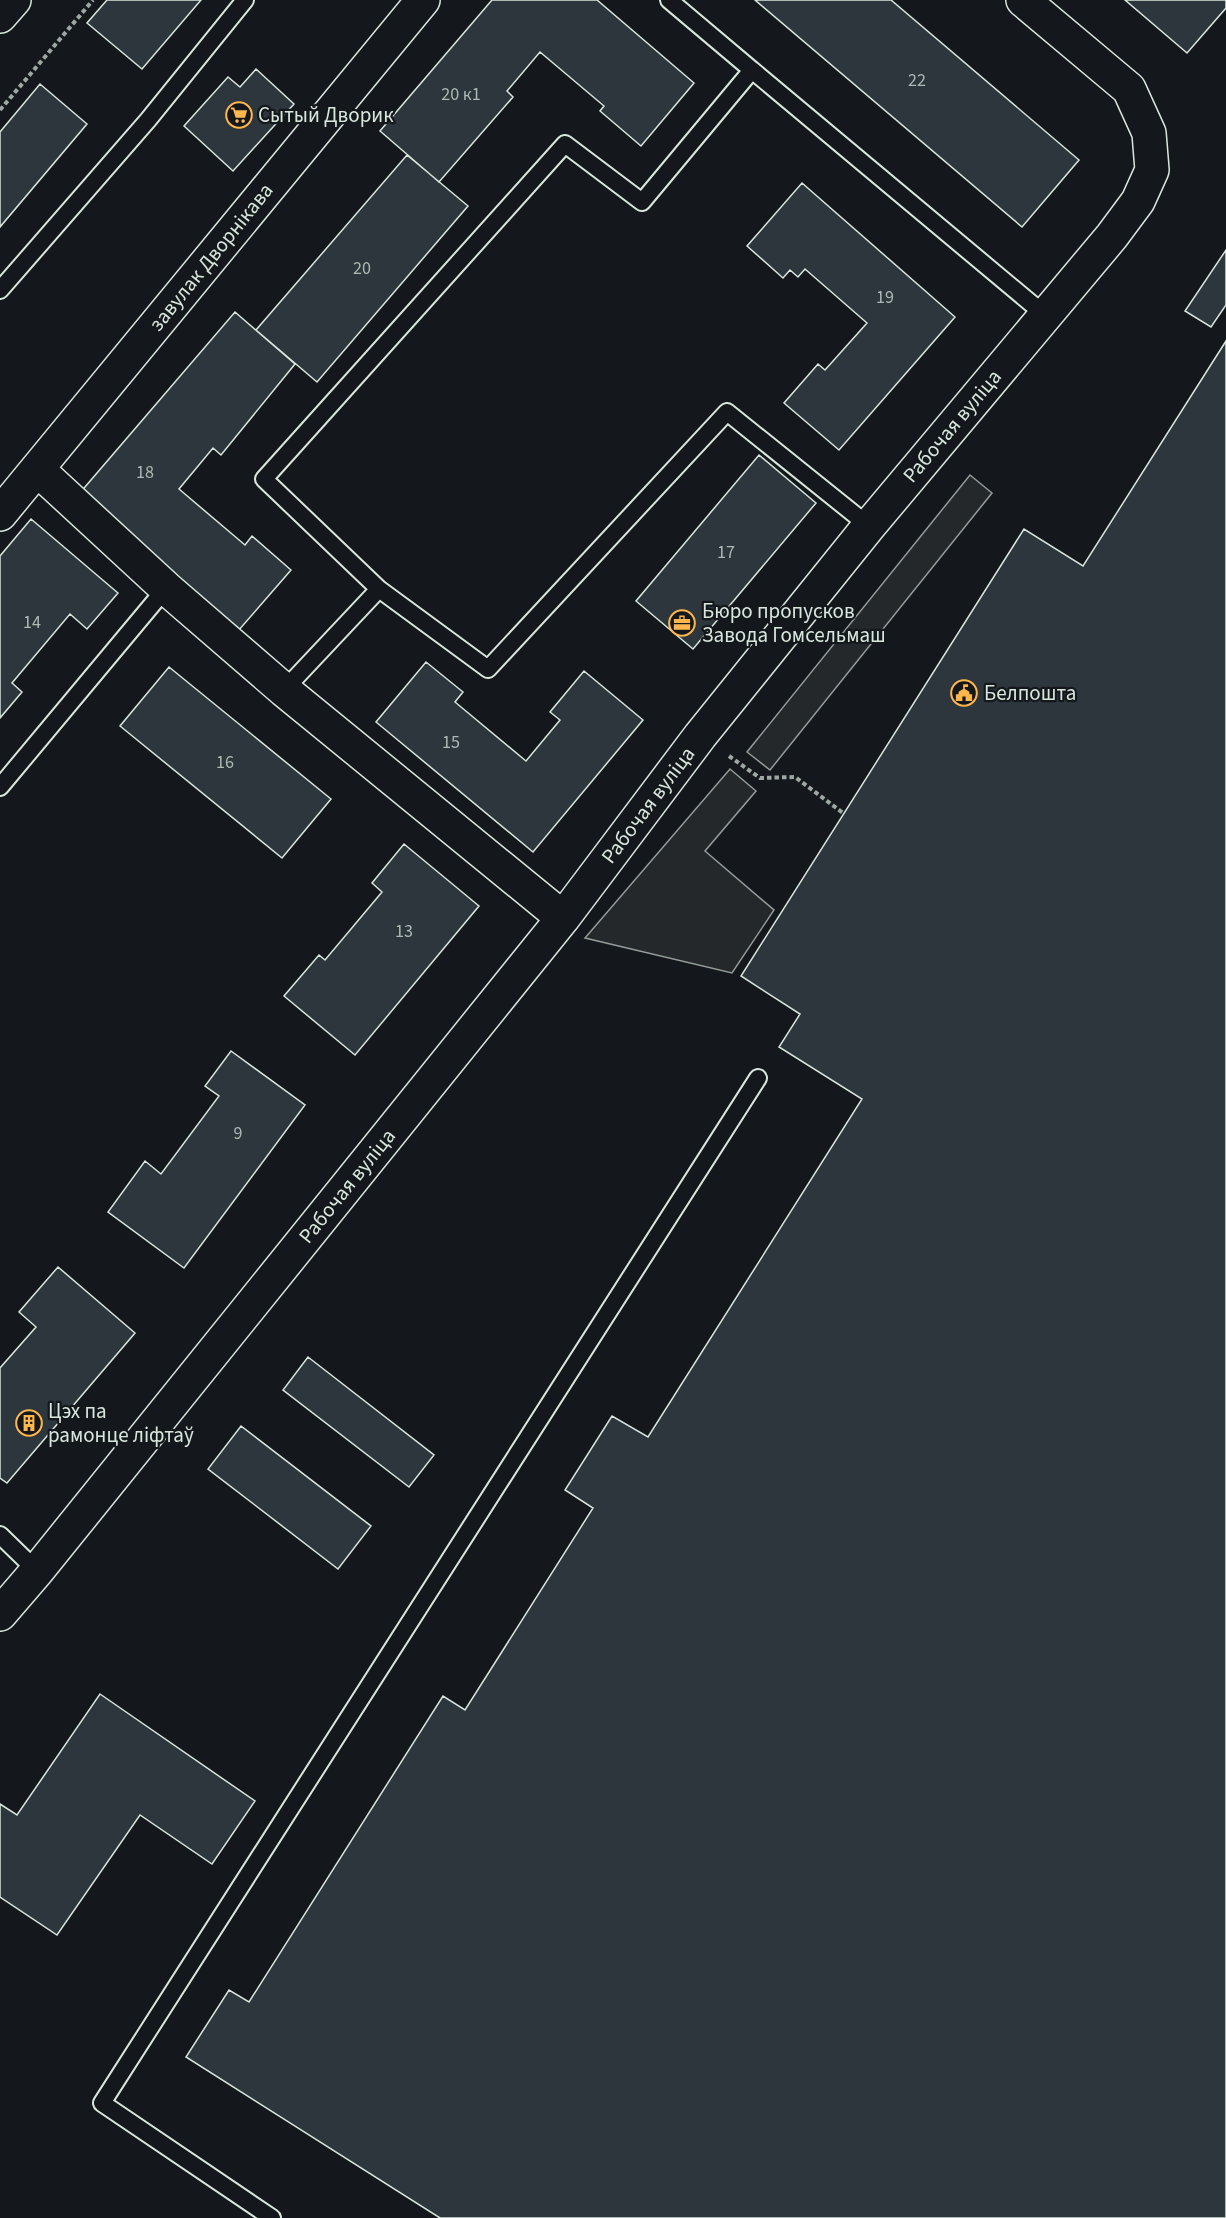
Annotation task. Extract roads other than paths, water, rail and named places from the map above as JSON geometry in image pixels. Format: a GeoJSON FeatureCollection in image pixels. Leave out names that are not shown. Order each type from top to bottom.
{"type":"FeatureCollection","features":[{"type":"Feature","properties":{"kind":"street"},"geometry":{"type":"LineString","coordinates":[[0,16],[14,0]]}},
{"type":"Feature","properties":{"kind":"street","name":"завулак Дворнікава"},"geometry":{"type":"LineString","coordinates":[[0,513],[423,0]]}},
{"type":"Feature","properties":{"kind":"street","name":"Рабочая вуліца"},"geometry":{"type":"LineString","coordinates":[[0,1614],[563,918],[700,736],[869,526],[1138,201],[1152,170],[1150,142],[1149,133],[1129,89],[1023,0]]}},
{"type":"Feature","properties":{"kind":"street"},"geometry":{"type":"LineString","coordinates":[[38,469],[166,588],[284,690],[563,918]]}},
{"type":"Feature","properties":{"kind":"lane"},"geometry":{"type":"LineString","coordinates":[[0,290],[148,120],[245,0]]}},
{"type":"Feature","properties":{"kind":"lane"},"geometry":{"type":"LineString","coordinates":[[669,0],[1045,315]]}},
{"type":"Feature","properties":{"kind":"lane"},"geometry":{"type":"LineString","coordinates":[[752,70],[642,202],[565,144],[264,479],[379,589],[488,669],[727,412],[869,526]]}},
{"type":"Feature","properties":{"kind":"lane"},"geometry":{"type":"LineString","coordinates":[[0,787],[166,588]]}},
{"type":"Feature","properties":{"kind":"lane"},"geometry":{"type":"LineString","coordinates":[[284,690],[379,589]]}},
{"type":"Feature","properties":{"kind":"lane"},"geometry":{"type":"LineString","coordinates":[[272,2218],[102,2103],[758,1078]]}},
{"type":"Feature","properties":{"kind":"lane"},"geometry":{"type":"LineString","coordinates":[[0,1535],[37,1571]]}},
{"type":"Feature","properties":{"kind":"place","name":"Сытый Дворик"},"geometry":{"type":"Point","coordinates":[239,115]}},
{"type":"Feature","properties":{"kind":"place","name":"Бюро пропусков Завода Гомсельмаш"},"geometry":{"type":"Point","coordinates":[682,623]}},
{"type":"Feature","properties":{"kind":"place","name":"Белпошта"},"geometry":{"type":"Point","coordinates":[964,693]}},
{"type":"Feature","properties":{"kind":"place","name":"Цэх па рамонце ліфтаў"},"geometry":{"type":"Point","coordinates":[29,1423]}}]}
